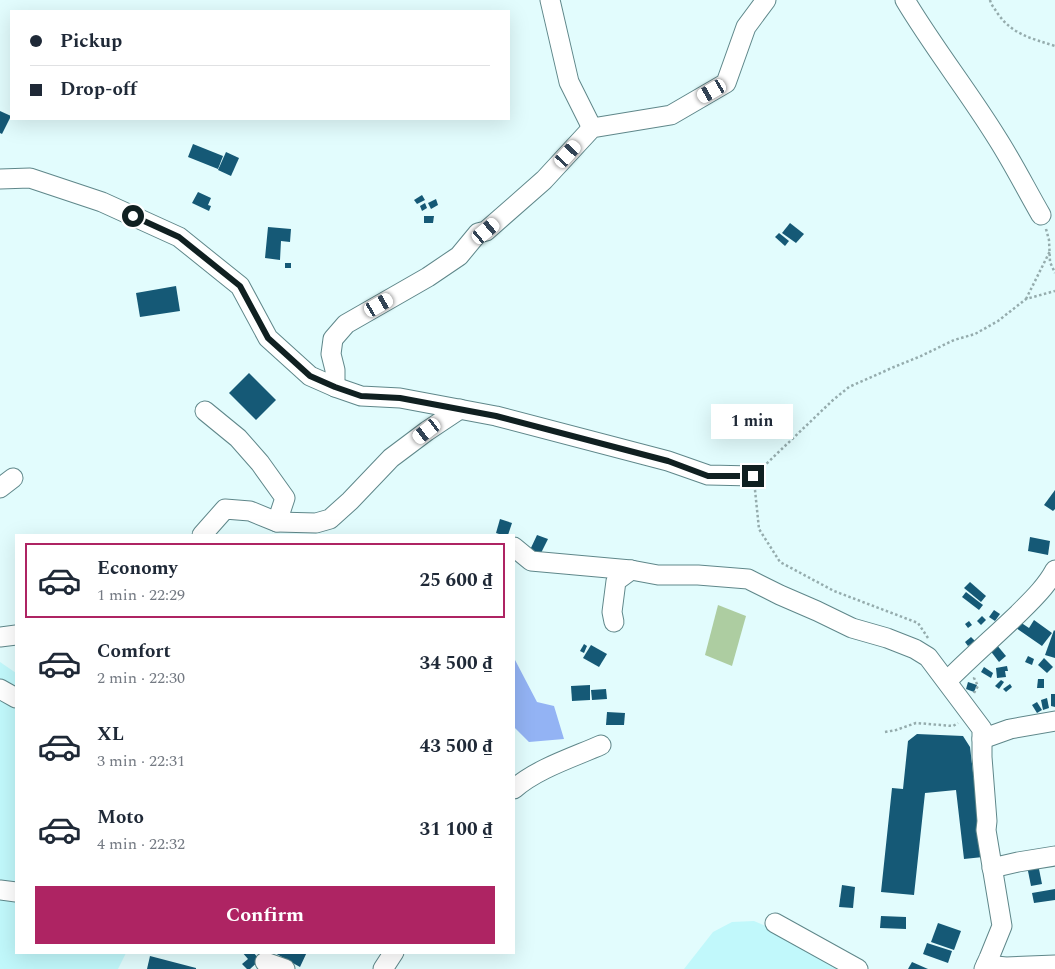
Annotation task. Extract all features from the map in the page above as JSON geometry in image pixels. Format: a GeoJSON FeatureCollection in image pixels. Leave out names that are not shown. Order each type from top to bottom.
{"type":"FeatureCollection","features":[{"type":"Feature","properties":{"kind":"street"},"geometry":{"type":"LineString","coordinates":[[550,0],[569,82],[592,128]]}},
{"type":"Feature","properties":{"kind":"street"},"geometry":{"type":"LineString","coordinates":[[335,387],[335,370],[331,354],[333,339],[346,324],[459,256],[478,233],[486,231],[544,180],[592,128],[671,114],[726,83],[746,27],[766,0]]}},
{"type":"Feature","properties":{"kind":"street"},"geometry":{"type":"LineString","coordinates":[[904,0],[923,31],[998,138],[1041,215]]}},
{"type":"Feature","properties":{"kind":"street"},"geometry":{"type":"LineString","coordinates":[[0,179],[30,178],[102,202],[179,237],[240,286],[268,338],[310,376],[335,387],[361,396],[400,398],[496,416],[668,461],[708,476],[753,476]]}},
{"type":"Feature","properties":{"kind":"street"},"geometry":{"type":"LineString","coordinates":[[203,534],[225,509],[250,511],[277,522],[316,523],[330,519],[392,458],[460,409]]}},
{"type":"Feature","properties":{"kind":"street"},"geometry":{"type":"LineString","coordinates":[[205,410],[238,438],[260,463],[285,498],[277,522]]}},
{"type":"Feature","properties":{"kind":"street"},"geometry":{"type":"LineString","coordinates":[[515,548],[531,561],[631,570],[658,575],[698,574],[748,579],[852,628],[887,638],[915,649],[928,657],[982,729],[986,830],[1002,926],[985,967],[1055,965]]}},
{"type":"Feature","properties":{"kind":"street"},"geometry":{"type":"LineString","coordinates":[[614,622],[612,612],[616,581],[631,570]]}},
{"type":"Feature","properties":{"kind":"street"},"geometry":{"type":"LineString","coordinates":[[947,681],[1031,601],[1052,577],[1055,570]]}},
{"type":"Feature","properties":{"kind":"street"},"geometry":{"type":"LineString","coordinates":[[0,637],[15,635]]}},
{"type":"Feature","properties":{"kind":"street"},"geometry":{"type":"LineString","coordinates":[[0,689],[15,697]]}},
{"type":"Feature","properties":{"kind":"street"},"geometry":{"type":"LineString","coordinates":[[982,739],[1010,729],[1055,721]]}},
{"type":"Feature","properties":{"kind":"street"},"geometry":{"type":"LineString","coordinates":[[515,789],[528,778],[539,772],[601,745]]}},
{"type":"Feature","properties":{"kind":"street"},"geometry":{"type":"LineString","coordinates":[[992,868],[1055,856]]}},
{"type":"Feature","properties":{"kind":"street"},"geometry":{"type":"LineString","coordinates":[[0,890],[15,892]]}},
{"type":"Feature","properties":{"kind":"street"},"geometry":{"type":"LineString","coordinates":[[775,923],[858,969]]}},
{"type":"Feature","properties":{"kind":"street"},"geometry":{"type":"LineString","coordinates":[[384,969],[393,954]]}},
{"type":"Feature","properties":{"kind":"street"},"geometry":{"type":"LineString","coordinates":[[265,962],[285,969]]}},
{"type":"Feature","properties":{"kind":"path"},"geometry":{"type":"LineString","coordinates":[[990,0],[1002,20],[1016,32],[1055,46]]}},
{"type":"Feature","properties":{"kind":"path"},"geometry":{"type":"LineString","coordinates":[[1041,215],[1049,240],[1050,262],[1055,273]]}},
{"type":"Feature","properties":{"kind":"path"},"geometry":{"type":"LineString","coordinates":[[1026,299],[1050,251]]}},
{"type":"Feature","properties":{"kind":"path"},"geometry":{"type":"LineString","coordinates":[[889,612],[834,590],[780,562],[759,529],[753,476],[826,406],[849,387],[954,340],[974,334],[998,320],[1026,299],[1055,291]]}},
{"type":"Feature","properties":{"kind":"path"},"geometry":{"type":"LineString","coordinates":[[885,732],[916,723],[953,726],[962,721],[978,686],[974,678],[975,676],[966,662]]}},
{"type":"Feature","properties":{"kind":"shaded area"},"geometry":{"type":"Polygon","coordinates":[[[0,662],[15,672],[15,954],[126,954],[118,969],[0,969],[0,662]]]}},
{"type":"Feature","properties":{"kind":"shaded area"},"geometry":{"type":"Polygon","coordinates":[[[754,921],[777,931],[845,969],[684,969],[713,932],[732,922],[754,921]]]}},
{"type":"Feature","properties":{"kind":"green space"},"geometry":{"type":"Polygon","coordinates":[[[718,605],[746,616],[732,666],[705,655],[718,605]]]}},
{"type":"Feature","properties":{"kind":"water"},"geometry":{"type":"Polygon","coordinates":[[[515,660],[537,702],[554,706],[564,739],[529,742],[515,728],[515,660]]]}},
{"type":"Feature","properties":{"kind":"building"},"geometry":{"type":"Polygon","coordinates":[[[0,111],[10,116],[10,118],[2,134],[0,133],[0,111]]]}},
{"type":"Feature","properties":{"kind":"building"},"geometry":{"type":"Polygon","coordinates":[[[193,144],[223,156],[218,169],[188,157],[193,144]]]}},
{"type":"Feature","properties":{"kind":"building"},"geometry":{"type":"Polygon","coordinates":[[[226,152],[239,158],[231,176],[218,170],[226,152]]]}},
{"type":"Feature","properties":{"kind":"building"},"geometry":{"type":"Polygon","coordinates":[[[198,192],[211,198],[208,205],[211,206],[209,211],[192,203],[198,192]]]}},
{"type":"Feature","properties":{"kind":"building"},"geometry":{"type":"Polygon","coordinates":[[[422,195],[425,200],[417,204],[414,200],[422,195]]]}},
{"type":"Feature","properties":{"kind":"building"},"geometry":{"type":"Polygon","coordinates":[[[436,199],[438,205],[431,209],[428,203],[436,199]]]}},
{"type":"Feature","properties":{"kind":"building"},"geometry":{"type":"Polygon","coordinates":[[[425,203],[427,208],[422,211],[420,206],[425,203]]]}},
{"type":"Feature","properties":{"kind":"building"},"geometry":{"type":"Polygon","coordinates":[[[424,216],[434,216],[433,223],[424,223],[424,216]]]}},
{"type":"Feature","properties":{"kind":"building"},"geometry":{"type":"Polygon","coordinates":[[[790,223],[804,234],[796,243],[782,233],[790,223]]]}},
{"type":"Feature","properties":{"kind":"building"},"geometry":{"type":"Polygon","coordinates":[[[268,227],[291,229],[290,242],[281,241],[280,260],[265,258],[268,227]]]}},
{"type":"Feature","properties":{"kind":"building"},"geometry":{"type":"Polygon","coordinates":[[[779,233],[789,241],[785,246],[775,237],[779,233]]]}},
{"type":"Feature","properties":{"kind":"building"},"geometry":{"type":"Polygon","coordinates":[[[285,263],[291,263],[291,268],[285,268],[285,263]]]}},
{"type":"Feature","properties":{"kind":"building"},"geometry":{"type":"Polygon","coordinates":[[[176,286],[180,311],[140,317],[136,293],[176,286]]]}},
{"type":"Feature","properties":{"kind":"building"},"geometry":{"type":"Polygon","coordinates":[[[249,373],[276,400],[256,420],[229,393],[249,373]]]}},
{"type":"Feature","properties":{"kind":"building"},"geometry":{"type":"Polygon","coordinates":[[[1055,490],[1055,509],[1053,511],[1044,505],[1055,490]]]}},
{"type":"Feature","properties":{"kind":"building"},"geometry":{"type":"Polygon","coordinates":[[[500,519],[512,523],[508,534],[496,533],[500,519]]]}},
{"type":"Feature","properties":{"kind":"building"},"geometry":{"type":"Polygon","coordinates":[[[537,535],[548,539],[540,555],[530,550],[537,535]]]}},
{"type":"Feature","properties":{"kind":"building"},"geometry":{"type":"Polygon","coordinates":[[[1030,537],[1050,541],[1048,555],[1028,551],[1030,537]]]}},
{"type":"Feature","properties":{"kind":"building"},"geometry":{"type":"Polygon","coordinates":[[[970,582],[986,596],[981,602],[964,588],[970,582]]]}},
{"type":"Feature","properties":{"kind":"building"},"geometry":{"type":"Polygon","coordinates":[[[966,592],[983,605],[979,610],[962,597],[966,592]]]}},
{"type":"Feature","properties":{"kind":"building"},"geometry":{"type":"Polygon","coordinates":[[[994,610],[1000,614],[995,621],[989,617],[994,610]]]}},
{"type":"Feature","properties":{"kind":"building"},"geometry":{"type":"Polygon","coordinates":[[[982,616],[986,620],[981,625],[977,621],[982,616]]]}},
{"type":"Feature","properties":{"kind":"building"},"geometry":{"type":"Polygon","coordinates":[[[1017,620],[1029,628],[1034,620],[1052,633],[1042,646],[1013,626],[1017,620]]]}},
{"type":"Feature","properties":{"kind":"building"},"geometry":{"type":"Polygon","coordinates":[[[969,621],[972,625],[968,628],[965,624],[969,621]]]}},
{"type":"Feature","properties":{"kind":"building"},"geometry":{"type":"Polygon","coordinates":[[[1055,631],[1055,658],[1045,655],[1055,631]]]}},
{"type":"Feature","properties":{"kind":"building"},"geometry":{"type":"Polygon","coordinates":[[[971,637],[975,641],[968,646],[965,642],[971,637]]]}},
{"type":"Feature","properties":{"kind":"building"},"geometry":{"type":"Polygon","coordinates":[[[584,644],[587,646],[584,653],[580,651],[584,644]]]}},
{"type":"Feature","properties":{"kind":"building"},"geometry":{"type":"Polygon","coordinates":[[[996,644],[1006,656],[999,662],[989,649],[996,644]]]}},
{"type":"Feature","properties":{"kind":"building"},"geometry":{"type":"Polygon","coordinates":[[[591,645],[607,654],[599,667],[583,658],[591,645]]]}},
{"type":"Feature","properties":{"kind":"building"},"geometry":{"type":"Polygon","coordinates":[[[1028,656],[1034,659],[1032,665],[1025,662],[1028,656]]]}},
{"type":"Feature","properties":{"kind":"building"},"geometry":{"type":"Polygon","coordinates":[[[1044,658],[1053,667],[1047,673],[1038,665],[1044,658]]]}},
{"type":"Feature","properties":{"kind":"building"},"geometry":{"type":"Polygon","coordinates":[[[1007,666],[1008,671],[1005,671],[1006,677],[997,678],[996,668],[1007,666]]]}},
{"type":"Feature","properties":{"kind":"building"},"geometry":{"type":"Polygon","coordinates":[[[984,667],[993,673],[991,678],[981,672],[984,667]]]}},
{"type":"Feature","properties":{"kind":"building"},"geometry":{"type":"Polygon","coordinates":[[[1038,679],[1044,679],[1044,688],[1037,688],[1038,679]]]}},
{"type":"Feature","properties":{"kind":"building"},"geometry":{"type":"Polygon","coordinates":[[[1001,680],[1004,682],[999,689],[995,686],[1001,680]]]}},
{"type":"Feature","properties":{"kind":"building"},"geometry":{"type":"Polygon","coordinates":[[[968,682],[977,685],[974,692],[966,689],[968,682]]]}},
{"type":"Feature","properties":{"kind":"building"},"geometry":{"type":"Polygon","coordinates":[[[1010,684],[1012,687],[1006,692],[1003,689],[1010,684]]]}},
{"type":"Feature","properties":{"kind":"building"},"geometry":{"type":"Polygon","coordinates":[[[590,685],[590,700],[572,701],[571,686],[590,685]]]}},
{"type":"Feature","properties":{"kind":"building"},"geometry":{"type":"Polygon","coordinates":[[[606,689],[607,699],[592,700],[591,690],[606,689]]]}},
{"type":"Feature","properties":{"kind":"building"},"geometry":{"type":"Polygon","coordinates":[[[1051,694],[1055,694],[1055,707],[1051,706],[1051,694]]]}},
{"type":"Feature","properties":{"kind":"building"},"geometry":{"type":"Polygon","coordinates":[[[1047,698],[1049,708],[1043,710],[1041,700],[1047,698]]]}},
{"type":"Feature","properties":{"kind":"building"},"geometry":{"type":"Polygon","coordinates":[[[1037,702],[1042,710],[1037,713],[1032,705],[1037,702]]]}},
{"type":"Feature","properties":{"kind":"building"},"geometry":{"type":"Polygon","coordinates":[[[607,712],[625,713],[624,725],[606,725],[607,712]]]}},
{"type":"Feature","properties":{"kind":"building"},"geometry":{"type":"Polygon","coordinates":[[[917,734],[963,736],[970,747],[983,857],[964,859],[956,790],[925,793],[914,895],[881,892],[892,788],[903,789],[908,741],[917,734]]]}},
{"type":"Feature","properties":{"kind":"building"},"geometry":{"type":"Polygon","coordinates":[[[1038,864],[1042,884],[1031,886],[1027,866],[1038,864]]]}},
{"type":"Feature","properties":{"kind":"building"},"geometry":{"type":"Polygon","coordinates":[[[842,885],[855,887],[853,908],[839,907],[842,885]]]}},
{"type":"Feature","properties":{"kind":"building"},"geometry":{"type":"Polygon","coordinates":[[[1055,889],[1055,900],[1034,903],[1032,893],[1055,889]]]}},
{"type":"Feature","properties":{"kind":"building"},"geometry":{"type":"Polygon","coordinates":[[[881,916],[906,917],[906,929],[880,928],[881,916]]]}},
{"type":"Feature","properties":{"kind":"building"},"geometry":{"type":"Polygon","coordinates":[[[938,923],[961,931],[954,950],[931,942],[938,923]]]}},
{"type":"Feature","properties":{"kind":"building"},"geometry":{"type":"Polygon","coordinates":[[[927,943],[952,951],[948,963],[923,954],[927,943]]]}},
{"type":"Feature","properties":{"kind":"building"},"geometry":{"type":"Polygon","coordinates":[[[244,954],[255,954],[260,960],[250,969],[247,969],[242,964],[248,959],[244,954]]]}},
{"type":"Feature","properties":{"kind":"building"},"geometry":{"type":"Polygon","coordinates":[[[277,954],[306,954],[300,967],[277,954]]]}},
{"type":"Feature","properties":{"kind":"building"},"geometry":{"type":"Polygon","coordinates":[[[150,956],[196,968],[196,969],[147,969],[150,956]]]}},
{"type":"Feature","properties":{"kind":"building"},"geometry":{"type":"Polygon","coordinates":[[[912,962],[928,969],[908,969],[912,962]]]}},
{"type":"Feature","properties":{"kind":"route"},"geometry":{"type":"LineString","coordinates":[[133,216],[179,237],[240,286],[268,338],[310,376],[335,387],[361,396],[400,398],[496,416],[668,461],[708,476],[753,476]]}}]}
